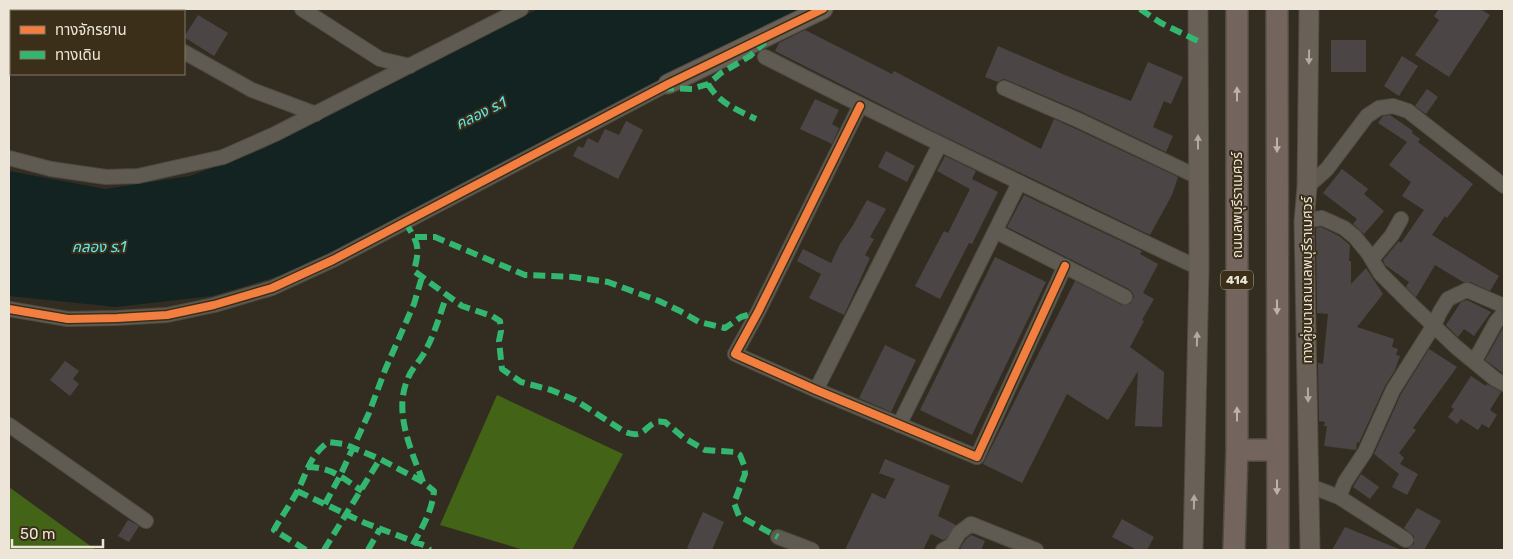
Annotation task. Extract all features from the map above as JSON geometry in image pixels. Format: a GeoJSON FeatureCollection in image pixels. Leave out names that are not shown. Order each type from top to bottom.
{"type":"FeatureCollection","features":[{"type":"Feature","properties":{"kind":"main road"},"geometry":{"type":"LineString","coordinates":[[668,84],[824,9]]}},
{"type":"Feature","properties":{"kind":"main road"},"geometry":{"type":"LineString","coordinates":[[1193,550],[1199,268],[1198,9]]}},
{"type":"Feature","properties":{"kind":"main road","name":"ถนนลพบุรีราเมศวร์"},"geometry":{"type":"LineString","coordinates":[[1234,550],[1237,450],[1237,9]]}},
{"type":"Feature","properties":{"kind":"main road"},"geometry":{"type":"LineString","coordinates":[[1277,9],[1278,550]]}},
{"type":"Feature","properties":{"kind":"main road","name":"ทางคู่ขนานถนนลพบุรีราเมศวร์"},"geometry":{"type":"LineString","coordinates":[[1309,9],[1307,187],[1304,221],[1310,550]]}},
{"type":"Feature","properties":{"kind":"main road"},"geometry":{"type":"LineString","coordinates":[[1237,450],[1277,450]]}},
{"type":"Feature","properties":{"kind":"street"},"geometry":{"type":"LineString","coordinates":[[302,9],[380,59],[410,66]]}},
{"type":"Feature","properties":{"kind":"street"},"geometry":{"type":"LineString","coordinates":[[9,158],[51,169],[106,177],[138,176],[223,157],[316,114],[521,9]]}},
{"type":"Feature","properties":{"kind":"street"},"geometry":{"type":"LineString","coordinates":[[185,53],[252,90],[316,114]]}},
{"type":"Feature","properties":{"kind":"street"},"geometry":{"type":"LineString","coordinates":[[765,57],[860,106],[1199,268]]}},
{"type":"Feature","properties":{"kind":"street"},"geometry":{"type":"LineString","coordinates":[[9,308],[68,318],[167,315],[214,305],[272,288],[334,260],[668,84]]}},
{"type":"Feature","properties":{"kind":"street"},"geometry":{"type":"LineString","coordinates":[[1004,88],[1078,120],[1198,177]]}},
{"type":"Feature","properties":{"kind":"street"},"geometry":{"type":"LineString","coordinates":[[860,106],[758,312],[735,354],[899,425],[977,456],[1065,266]]}},
{"type":"Feature","properties":{"kind":"street"},"geometry":{"type":"LineString","coordinates":[[1307,187],[1327,169],[1367,116],[1379,108],[1393,106],[1408,111],[1504,186]]}},
{"type":"Feature","properties":{"kind":"street"},"geometry":{"type":"LineString","coordinates":[[816,390],[940,144]]}},
{"type":"Feature","properties":{"kind":"street"},"geometry":{"type":"LineString","coordinates":[[899,425],[1019,183]]}},
{"type":"Feature","properties":{"kind":"street"},"geometry":{"type":"LineString","coordinates":[[1304,221],[1322,218],[1344,228],[1355,237],[1380,273],[1434,326],[1474,362],[1504,384]]}},
{"type":"Feature","properties":{"kind":"street"},"geometry":{"type":"LineString","coordinates":[[1372,259],[1392,235],[1401,219]]}},
{"type":"Feature","properties":{"kind":"street"},"geometry":{"type":"LineString","coordinates":[[995,231],[1125,297]]}},
{"type":"Feature","properties":{"kind":"street"},"geometry":{"type":"LineString","coordinates":[[1339,496],[1345,482],[1365,452],[1393,390],[1434,326],[1448,298],[1467,290],[1504,306]]}},
{"type":"Feature","properties":{"kind":"street"},"geometry":{"type":"LineString","coordinates":[[1474,362],[1496,322],[1504,313]]}},
{"type":"Feature","properties":{"kind":"street"},"geometry":{"type":"LineString","coordinates":[[9,426],[146,522]]}},
{"type":"Feature","properties":{"kind":"street"},"geometry":{"type":"LineString","coordinates":[[1310,486],[1339,496],[1406,540]]}},
{"type":"Feature","properties":{"kind":"street"},"geometry":{"type":"LineString","coordinates":[[942,550],[952,545],[959,533],[971,524],[1036,550]]}},
{"type":"Feature","properties":{"kind":"street"},"geometry":{"type":"LineString","coordinates":[[778,537],[812,550]]}},
{"type":"Feature","properties":{"kind":"green space"},"geometry":{"type":"Polygon","coordinates":[[[497,395],[623,454],[572,550],[524,550],[440,525],[497,395]]]}},
{"type":"Feature","properties":{"kind":"green space"},"geometry":{"type":"Polygon","coordinates":[[[9,487],[96,550],[9,550],[9,487]]]}},
{"type":"Feature","properties":{"kind":"water","name":"คลอง ร.1"},"geometry":{"type":"Polygon","coordinates":[[[538,9],[813,9],[296,271],[212,296],[116,307],[9,296],[9,171],[105,189],[190,176],[263,149],[538,9]]]}},
{"type":"Feature","properties":{"kind":"building"},"geometry":{"type":"Polygon","coordinates":[[[1439,9],[1480,9],[1490,15],[1449,77],[1415,55],[1439,20],[1434,16],[1439,9]]]}},
{"type":"Feature","properties":{"kind":"building"},"geometry":{"type":"Polygon","coordinates":[[[198,15],[228,33],[214,56],[185,38],[198,15]]]}},
{"type":"Feature","properties":{"kind":"building"},"geometry":{"type":"Polygon","coordinates":[[[805,30],[892,74],[894,71],[1041,149],[1054,119],[1178,177],[1172,195],[1150,235],[931,130],[775,51],[779,43],[805,30]]]}},
{"type":"Feature","properties":{"kind":"building"},"geometry":{"type":"Polygon","coordinates":[[[1331,40],[1366,40],[1366,72],[1331,72],[1331,40]]]}},
{"type":"Feature","properties":{"kind":"building"},"geometry":{"type":"Polygon","coordinates":[[[998,46],[1131,101],[1148,62],[1183,77],[1171,104],[1164,101],[1153,127],[1173,136],[1166,152],[1082,112],[1007,80],[1003,79],[998,82],[985,77],[998,46]]]}},
{"type":"Feature","properties":{"kind":"building"},"geometry":{"type":"Polygon","coordinates":[[[1402,56],[1418,66],[1399,96],[1384,86],[1402,56]]]}},
{"type":"Feature","properties":{"kind":"building"},"geometry":{"type":"Polygon","coordinates":[[[1427,89],[1438,97],[1426,114],[1415,106],[1427,89]]]}},
{"type":"Feature","properties":{"kind":"building"},"geometry":{"type":"Polygon","coordinates":[[[815,99],[839,110],[832,124],[839,128],[832,144],[800,129],[815,99]]]}},
{"type":"Feature","properties":{"kind":"building"},"geometry":{"type":"Polygon","coordinates":[[[1390,115],[1413,131],[1412,133],[1420,139],[1418,142],[1473,184],[1447,218],[1445,216],[1432,235],[1499,276],[1490,291],[1470,282],[1463,282],[1435,265],[1416,297],[1406,287],[1409,282],[1385,265],[1383,260],[1399,241],[1401,243],[1424,210],[1402,196],[1411,182],[1389,165],[1407,142],[1378,123],[1383,116],[1390,115]]]}},
{"type":"Feature","properties":{"kind":"building"},"geometry":{"type":"Polygon","coordinates":[[[626,121],[643,130],[618,179],[573,156],[578,146],[583,148],[588,138],[598,143],[605,129],[619,135],[626,121]]]}},
{"type":"Feature","properties":{"kind":"building"},"geometry":{"type":"Polygon","coordinates":[[[886,151],[915,166],[907,182],[878,167],[886,151]]]}},
{"type":"Feature","properties":{"kind":"building"},"geometry":{"type":"Polygon","coordinates":[[[945,156],[976,171],[972,179],[998,192],[972,244],[969,243],[940,299],[915,286],[944,231],[948,233],[970,189],[937,171],[945,156]]]}},
{"type":"Feature","properties":{"kind":"building"},"geometry":{"type":"Polygon","coordinates":[[[1342,169],[1368,189],[1364,194],[1384,211],[1364,234],[1353,224],[1357,219],[1323,193],[1342,169]]]}},
{"type":"Feature","properties":{"kind":"building"},"geometry":{"type":"Polygon","coordinates":[[[1024,195],[1142,251],[1140,254],[1158,264],[1143,293],[1154,299],[1130,347],[1164,372],[1162,427],[1135,426],[1138,371],[1108,420],[1067,394],[1022,483],[983,464],[1075,281],[1122,305],[1130,304],[1134,297],[1129,289],[1007,227],[1024,195]]]}},
{"type":"Feature","properties":{"kind":"building"},"geometry":{"type":"Polygon","coordinates":[[[867,200],[886,209],[870,237],[874,239],[865,255],[870,258],[844,315],[809,298],[821,274],[797,261],[803,249],[831,263],[840,244],[867,200]]]}},
{"type":"Feature","properties":{"kind":"building"},"geometry":{"type":"Polygon","coordinates":[[[1321,227],[1339,236],[1350,245],[1351,284],[1366,268],[1383,294],[1357,327],[1394,339],[1392,347],[1398,349],[1396,355],[1400,356],[1359,443],[1357,442],[1356,450],[1324,446],[1327,426],[1324,426],[1325,422],[1319,421],[1318,363],[1323,364],[1328,314],[1317,313],[1316,228],[1321,227]]]}},
{"type":"Feature","properties":{"kind":"building"},"geometry":{"type":"Polygon","coordinates":[[[995,257],[1046,282],[972,435],[920,410],[995,257]]]}},
{"type":"Feature","properties":{"kind":"building"},"geometry":{"type":"Polygon","coordinates":[[[1467,300],[1491,312],[1474,336],[1464,329],[1458,337],[1446,325],[1461,302],[1467,300]]]}},
{"type":"Feature","properties":{"kind":"building"},"geometry":{"type":"Polygon","coordinates":[[[1504,326],[1504,374],[1485,360],[1504,326]]]}},
{"type":"Feature","properties":{"kind":"building"},"geometry":{"type":"Polygon","coordinates":[[[885,345],[916,360],[891,412],[859,398],[885,345]]]}},
{"type":"Feature","properties":{"kind":"building"},"geometry":{"type":"Polygon","coordinates":[[[1429,349],[1457,367],[1413,428],[1416,430],[1399,453],[1404,458],[1400,464],[1418,474],[1407,495],[1392,487],[1399,474],[1374,454],[1401,394],[1429,349]]]}},
{"type":"Feature","properties":{"kind":"building"},"geometry":{"type":"Polygon","coordinates":[[[65,361],[79,371],[73,379],[79,384],[70,396],[50,380],[65,361]]]}},
{"type":"Feature","properties":{"kind":"building"},"geometry":{"type":"Polygon","coordinates":[[[1471,376],[1486,386],[1487,384],[1501,392],[1490,410],[1497,415],[1489,428],[1482,424],[1478,430],[1461,419],[1457,424],[1448,417],[1454,409],[1451,407],[1471,376]]]}},
{"type":"Feature","properties":{"kind":"building"},"geometry":{"type":"Polygon","coordinates":[[[885,459],[950,486],[938,516],[956,525],[946,539],[943,540],[931,534],[923,550],[845,550],[872,493],[885,499],[895,479],[879,473],[885,459]]]}},
{"type":"Feature","properties":{"kind":"building"},"geometry":{"type":"Polygon","coordinates":[[[1361,474],[1379,487],[1370,499],[1353,487],[1361,474]]]}},
{"type":"Feature","properties":{"kind":"building"},"geometry":{"type":"Polygon","coordinates":[[[1417,508],[1441,521],[1424,550],[1406,550],[1414,544],[1414,536],[1404,528],[1417,508]]]}},
{"type":"Feature","properties":{"kind":"building"},"geometry":{"type":"Polygon","coordinates":[[[703,512],[724,522],[712,550],[693,550],[687,548],[703,512]]]}},
{"type":"Feature","properties":{"kind":"building"},"geometry":{"type":"Polygon","coordinates":[[[1122,519],[1154,537],[1147,550],[1137,550],[1112,537],[1122,519]]]}},
{"type":"Feature","properties":{"kind":"building"},"geometry":{"type":"Polygon","coordinates":[[[128,520],[139,526],[129,542],[118,536],[128,520]]]}},
{"type":"Feature","properties":{"kind":"building"},"geometry":{"type":"Polygon","coordinates":[[[1345,527],[1401,550],[1332,550],[1345,527]]]}},
{"type":"Feature","properties":{"kind":"building"},"geometry":{"type":"Polygon","coordinates":[[[971,535],[985,541],[981,550],[965,550],[960,548],[971,535]]]}},
{"type":"Feature","properties":{"kind":"marked path"},"geometry":{"type":"LineString","coordinates":[[1140,9],[1161,23],[1198,41]]}},
{"type":"Feature","properties":{"kind":"marked path"},"geometry":{"type":"LineString","coordinates":[[662,88],[692,89],[708,84],[721,73],[750,56],[765,42]]}},
{"type":"Feature","properties":{"kind":"marked path"},"geometry":{"type":"LineString","coordinates":[[708,84],[712,91],[723,101],[756,119]]}},
{"type":"Feature","properties":{"kind":"marked path"},"geometry":{"type":"LineString","coordinates":[[405,222],[417,246],[414,271],[462,306],[492,316],[500,321],[499,341],[502,369],[521,382],[551,390],[575,400],[625,432],[636,434],[643,432],[656,422],[665,422],[684,438],[705,450],[735,452],[740,455],[745,474],[734,503],[739,516],[778,537]]}},
{"type":"Feature","properties":{"kind":"marked path"},"geometry":{"type":"LineString","coordinates":[[415,237],[435,237],[525,275],[573,277],[608,282],[659,301],[699,322],[725,328],[741,317],[758,312]]}},
{"type":"Feature","properties":{"kind":"marked path"},"geometry":{"type":"LineString","coordinates":[[325,504],[369,413],[385,370],[414,304],[422,277]]}},
{"type":"Feature","properties":{"kind":"marked path"},"geometry":{"type":"LineString","coordinates":[[423,482],[405,430],[402,404],[409,375],[423,355],[447,294]]}},
{"type":"Feature","properties":{"kind":"marked path"},"geometry":{"type":"LineString","coordinates":[[306,550],[274,530],[297,492],[312,459],[328,442],[344,444],[380,459],[423,482],[434,491],[428,514],[410,550]]}},
{"type":"Feature","properties":{"kind":"marked path"},"geometry":{"type":"LineString","coordinates":[[324,550],[380,459]]}},
{"type":"Feature","properties":{"kind":"marked path"},"geometry":{"type":"LineString","coordinates":[[307,467],[330,471],[362,491]]}},
{"type":"Feature","properties":{"kind":"marked path"},"geometry":{"type":"LineString","coordinates":[[297,491],[365,523],[426,546],[430,550]]}},
{"type":"Feature","properties":{"kind":"marked path"},"geometry":{"type":"LineString","coordinates":[[368,550],[380,529]]}},
{"type":"Feature","properties":{"kind":"cycle path"},"geometry":{"type":"LineString","coordinates":[[9,309],[68,319],[167,315],[214,305],[272,288],[333,260],[668,84],[823,9]]}},
{"type":"Feature","properties":{"kind":"cycle path"},"geometry":{"type":"LineString","coordinates":[[860,106],[758,312],[735,354],[977,457],[1065,266]]}}]}
